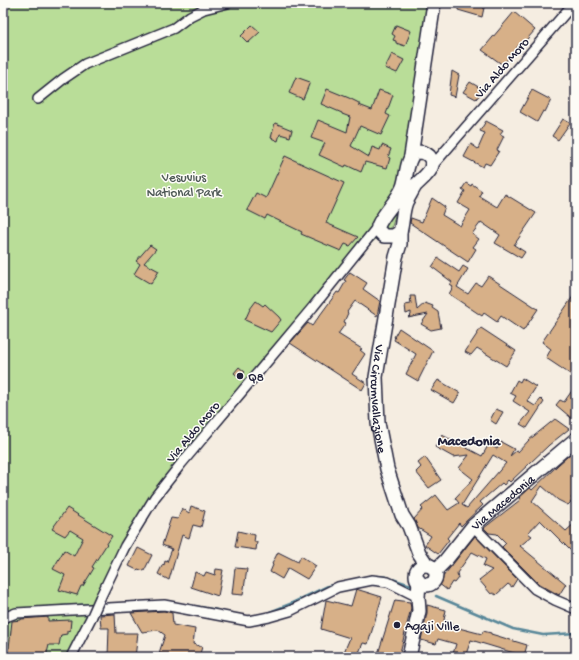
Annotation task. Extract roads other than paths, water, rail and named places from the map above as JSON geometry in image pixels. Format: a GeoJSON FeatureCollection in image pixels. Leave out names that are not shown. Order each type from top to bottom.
{"type":"FeatureCollection","features":[{"type":"Feature","properties":{"kind":"main road"},"geometry":{"type":"LineString","coordinates":[[422,157],[406,179],[395,202],[380,222],[388,233],[404,210],[409,196],[415,187],[431,170],[422,157],[414,134],[434,3]]}},
{"type":"Feature","properties":{"kind":"main road","name":"Via Circumvallazione"},"geometry":{"type":"LineString","coordinates":[[388,233],[396,257],[376,377],[378,423],[387,469],[402,515],[402,530],[426,574]]}},
{"type":"Feature","properties":{"kind":"main road","name":"Via Macedonia"},"geometry":{"type":"LineString","coordinates":[[410,657],[419,611],[418,597],[426,574],[445,561],[473,526],[576,439]]}},
{"type":"Feature","properties":{"kind":"main road","name":"Via Macedonia"},"geometry":{"type":"LineString","coordinates":[[419,611],[425,602],[426,574]]}},
{"type":"Feature","properties":{"kind":"street"},"geometry":{"type":"LineString","coordinates":[[38,98],[85,64],[174,28],[190,16],[204,9],[228,3]]}},
{"type":"Feature","properties":{"kind":"street","name":"Via Aldo Moro"},"geometry":{"type":"LineString","coordinates":[[422,157],[447,149],[574,3]]}},
{"type":"Feature","properties":{"kind":"street","name":"Via Aldo Moro"},"geometry":{"type":"LineString","coordinates":[[71,657],[126,546],[155,497],[366,243],[388,233]]}},
{"type":"Feature","properties":{"kind":"street"},"geometry":{"type":"LineString","coordinates":[[473,526],[535,589],[576,609]]}},
{"type":"Feature","properties":{"kind":"street"},"geometry":{"type":"LineString","coordinates":[[3,618],[16,613],[164,605],[249,621],[290,611],[338,587],[372,580],[388,582],[418,597]]}},
{"type":"Feature","properties":{"kind":"waterway"},"geometry":{"type":"LineString","coordinates":[[378,576],[411,585]]}},
{"type":"Feature","properties":{"kind":"waterway"},"geometry":{"type":"LineString","coordinates":[[265,614],[328,586],[334,585]]}},
{"type":"Feature","properties":{"kind":"waterway"},"geometry":{"type":"LineString","coordinates":[[436,596],[513,629],[543,635],[576,633]]}},
{"type":"Feature","properties":{"kind":"waterway"},"geometry":{"type":"LineString","coordinates":[[169,602],[217,610]]}},
{"type":"Feature","properties":{"kind":"waterway"},"geometry":{"type":"LineString","coordinates":[[47,607],[96,604]]}},
{"type":"Feature","properties":{"kind":"place","name":"Q8"},"geometry":{"type":"Point","coordinates":[240,376]}},
{"type":"Feature","properties":{"kind":"place","name":"Agaji Ville"},"geometry":{"type":"Point","coordinates":[397,625]}},
{"type":"Feature","properties":{"kind":"district","name":"Macedonia"},"geometry":{"type":"Point","coordinates":[469,440]}},
{"type":"Feature","properties":{"kind":"park label","name":"Vesuvius National Park"},"geometry":{"type":"Point","coordinates":[184,184]}}]}
